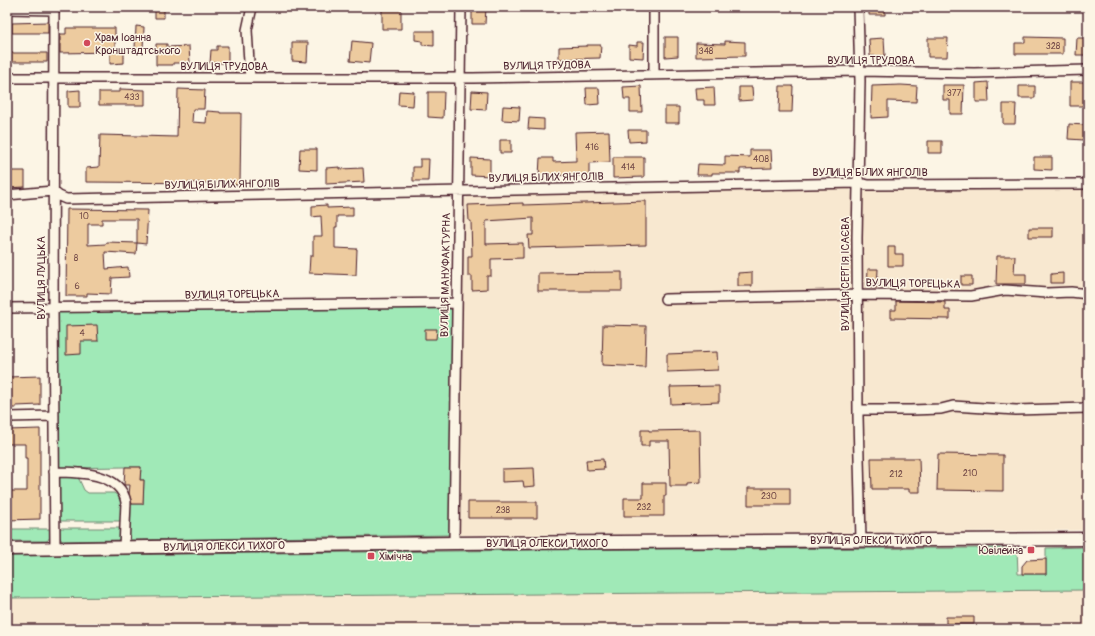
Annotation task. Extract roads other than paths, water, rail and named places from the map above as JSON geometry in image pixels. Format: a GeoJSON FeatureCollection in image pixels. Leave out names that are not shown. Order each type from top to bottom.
{"type":"FeatureCollection","features":[{"type":"Feature","properties":{"kind":"main road","name":"ВУЛИЦЯ ОЛЕКСИ ТИХОГО"},"geometry":{"type":"LineString","coordinates":[[7,549],[454,543],[1088,539]]}},
{"type":"Feature","properties":{"kind":"street"},"geometry":{"type":"LineString","coordinates":[[250,78],[247,30],[252,7]]}},
{"type":"Feature","properties":{"kind":"street","name":"ВУЛИЦЯ МАНУФАКТУРНА"},"geometry":{"type":"LineString","coordinates":[[454,543],[461,7]]}},
{"type":"Feature","properties":{"kind":"street"},"geometry":{"type":"LineString","coordinates":[[654,7],[654,75]]}},
{"type":"Feature","properties":{"kind":"street","name":"ВУЛИЦЯ СЕРГІЯ ІСАЄВА"},"geometry":{"type":"LineString","coordinates":[[858,7],[860,71],[857,295],[861,540]]}},
{"type":"Feature","properties":{"kind":"street"},"geometry":{"type":"LineString","coordinates":[[7,9],[54,9]]}},
{"type":"Feature","properties":{"kind":"street","name":"ВУЛИЦЯ ЛУЦЬКА"},"geometry":{"type":"LineString","coordinates":[[54,9],[52,308],[55,549]]}},
{"type":"Feature","properties":{"kind":"street","name":"ВУЛИЦЯ ТРУДОВА"},"geometry":{"type":"LineString","coordinates":[[7,78],[460,78],[860,71],[974,73],[1088,70]]}},
{"type":"Feature","properties":{"kind":"street","name":"ВУЛИЦЯ БІЛИХ ЯНГОЛІВ"},"geometry":{"type":"LineString","coordinates":[[7,195],[53,191],[59,196],[66,198],[858,183],[1088,184]]}},
{"type":"Feature","properties":{"kind":"street","name":"ВУЛИЦЯ ТОРЕЦЬКА"},"geometry":{"type":"LineString","coordinates":[[665,299],[857,295],[971,296],[1006,290],[1047,294],[1071,292],[1088,294]]}},
{"type":"Feature","properties":{"kind":"street","name":"ВУЛИЦЯ ТОРЕЦЬКА"},"geometry":{"type":"LineString","coordinates":[[7,308],[457,303]]}},
{"type":"Feature","properties":{"kind":"street"},"geometry":{"type":"LineString","coordinates":[[858,410],[941,409],[953,406],[1016,410],[1088,408]]}},
{"type":"Feature","properties":{"kind":"street"},"geometry":{"type":"LineString","coordinates":[[7,417],[54,416]]}},
{"type":"Feature","properties":{"kind":"street"},"geometry":{"type":"LineString","coordinates":[[54,472],[87,473],[104,478],[122,490],[125,495],[126,502],[124,548]]}},
{"type":"Feature","properties":{"kind":"place","name":"Храм Іоанна Кронштадтського"},"geometry":{"type":"Point","coordinates":[87,43]}},
{"type":"Feature","properties":{"kind":"place","name":"Ювілейна"},"geometry":{"type":"Point","coordinates":[1031,550]}},
{"type":"Feature","properties":{"kind":"place","name":"Хімічна"},"geometry":{"type":"Point","coordinates":[371,556]}}]}
